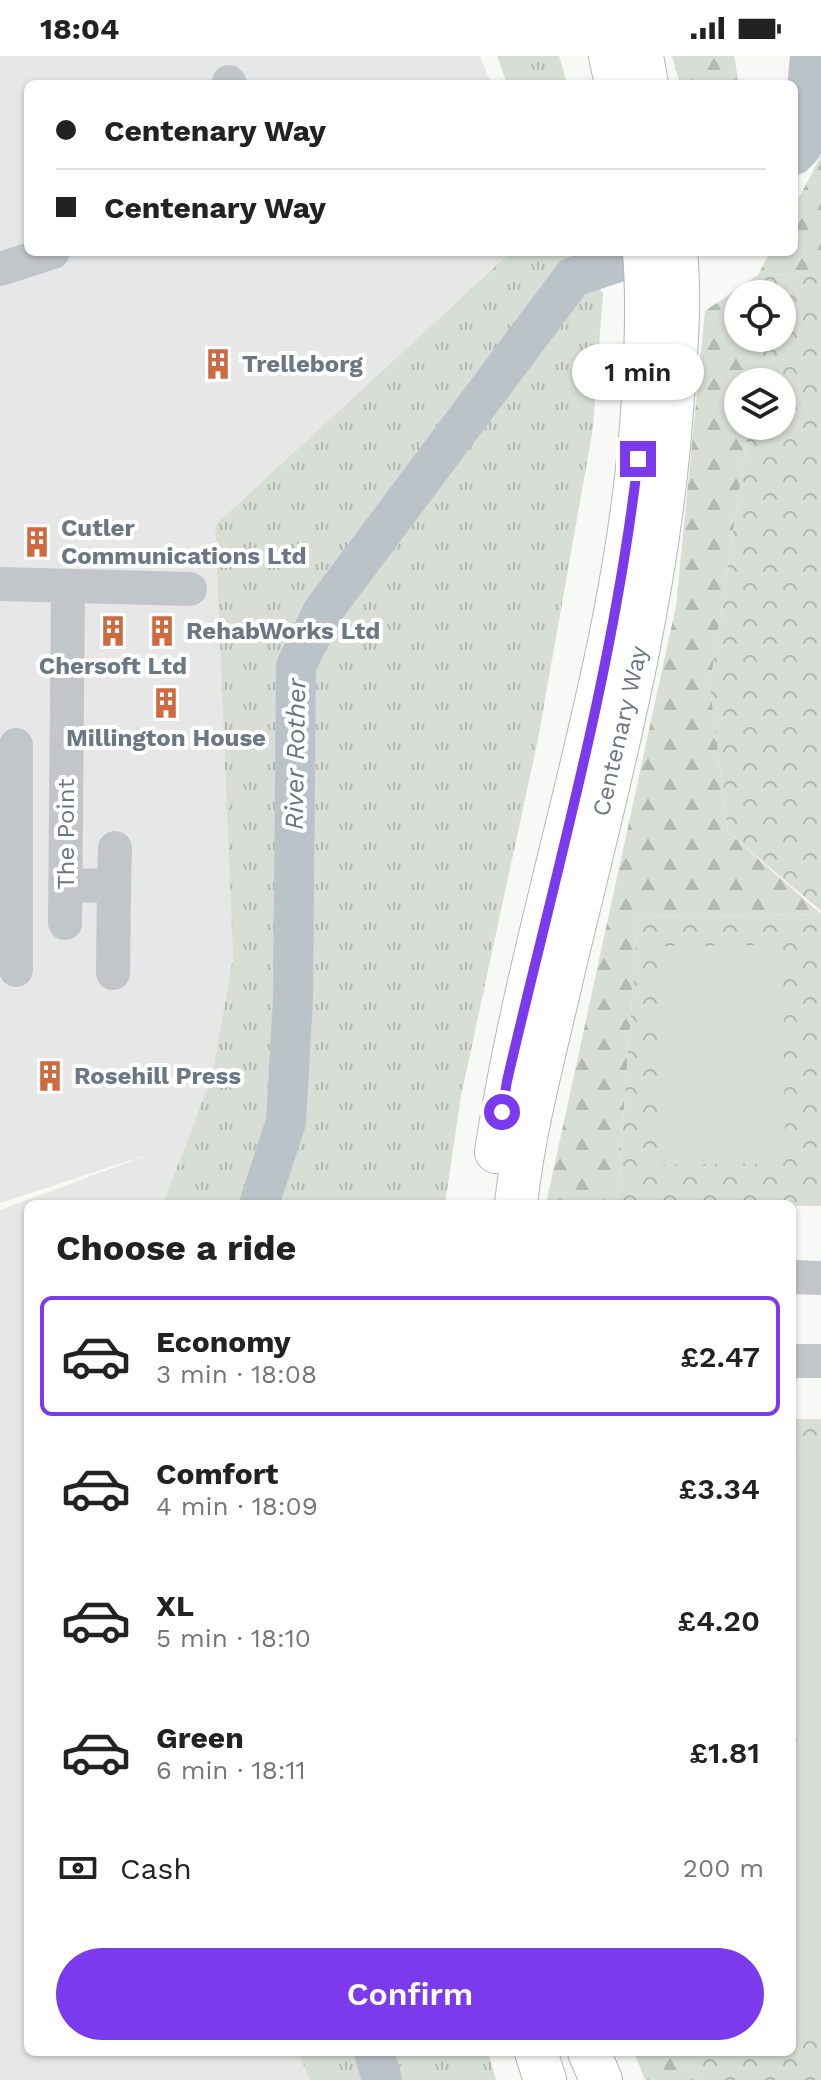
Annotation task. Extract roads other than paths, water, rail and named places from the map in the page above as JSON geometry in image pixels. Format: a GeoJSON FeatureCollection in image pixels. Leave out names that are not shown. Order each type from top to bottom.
{"type":"FeatureCollection","features":[{"type":"Feature","properties":{"kind":"main road"},"geometry":{"type":"LineString","coordinates":[[610,56],[615,80]]}},
{"type":"Feature","properties":{"kind":"main road"},"geometry":{"type":"LineString","coordinates":[[642,56],[646,80]]}},
{"type":"Feature","properties":{"kind":"main road","name":"Centenary Way"},"geometry":{"type":"LineString","coordinates":[[516,1200],[520,1163],[621,731],[655,569],[670,443],[661,348],[645,256]]}},
{"type":"Feature","properties":{"kind":"main road","name":"Centenary Way"},"geometry":{"type":"LineString","coordinates":[[489,1200],[507,1081],[603,673],[620,583],[641,435],[661,348],[675,256]]}},
{"type":"Feature","properties":{"kind":"main road"},"geometry":{"type":"LineString","coordinates":[[537,2056],[545,2080]]}},
{"type":"Feature","properties":{"kind":"main road"},"geometry":{"type":"LineString","coordinates":[[591,2056],[601,2080]]}},
{"type":"Feature","properties":{"kind":"street"},"geometry":{"type":"LineString","coordinates":[[0,269],[41,256]]}},
{"type":"Feature","properties":{"kind":"street"},"geometry":{"type":"LineString","coordinates":[[0,584],[190,589]]}},
{"type":"Feature","properties":{"kind":"street","name":"The Point"},"geometry":{"type":"LineString","coordinates":[[65,923],[68,586]]}},
{"type":"Feature","properties":{"kind":"street"},"geometry":{"type":"LineString","coordinates":[[8,745],[16,970]]}},
{"type":"Feature","properties":{"kind":"street","name":"The Point"},"geometry":{"type":"LineString","coordinates":[[8,745],[66,746]]}},
{"type":"Feature","properties":{"kind":"street"},"geometry":{"type":"LineString","coordinates":[[113,973],[115,848]]}},
{"type":"Feature","properties":{"kind":"street"},"geometry":{"type":"LineString","coordinates":[[65,885],[114,886]]}},
{"type":"Feature","properties":{"kind":"street"},"geometry":{"type":"LineString","coordinates":[[796,1277],[821,1278]]}},
{"type":"Feature","properties":{"kind":"street"},"geometry":{"type":"LineString","coordinates":[[796,1361],[821,1361]]}},
{"type":"Feature","properties":{"kind":"waterway","name":"River Rother"},"geometry":{"type":"LineString","coordinates":[[798,151],[802,147],[810,56]]}},
{"type":"Feature","properties":{"kind":"waterway","name":"River Rother"},"geometry":{"type":"LineString","coordinates":[[260,1200],[286,1122],[293,999],[296,666],[323,611],[573,277],[637,256]]}},
{"type":"Feature","properties":{"kind":"waterway","name":"River Rother"},"geometry":{"type":"LineString","coordinates":[[375,2056],[382,2080]]}},
{"type":"Feature","properties":{"kind":"place","name":"Trelleborg"},"geometry":{"type":"Point","coordinates":[218,364]}},
{"type":"Feature","properties":{"kind":"place","name":"Cutler Communications Ltd"},"geometry":{"type":"Point","coordinates":[37,542]}},
{"type":"Feature","properties":{"kind":"place","name":"Chersoft Ltd"},"geometry":{"type":"Point","coordinates":[113,631]}},
{"type":"Feature","properties":{"kind":"place","name":"RehabWorks Ltd"},"geometry":{"type":"Point","coordinates":[162,631]}},
{"type":"Feature","properties":{"kind":"place","name":"Millington House"},"geometry":{"type":"Point","coordinates":[166,703]}},
{"type":"Feature","properties":{"kind":"place","name":"Rosehill Press"},"geometry":{"type":"Point","coordinates":[50,1076]}}]}
